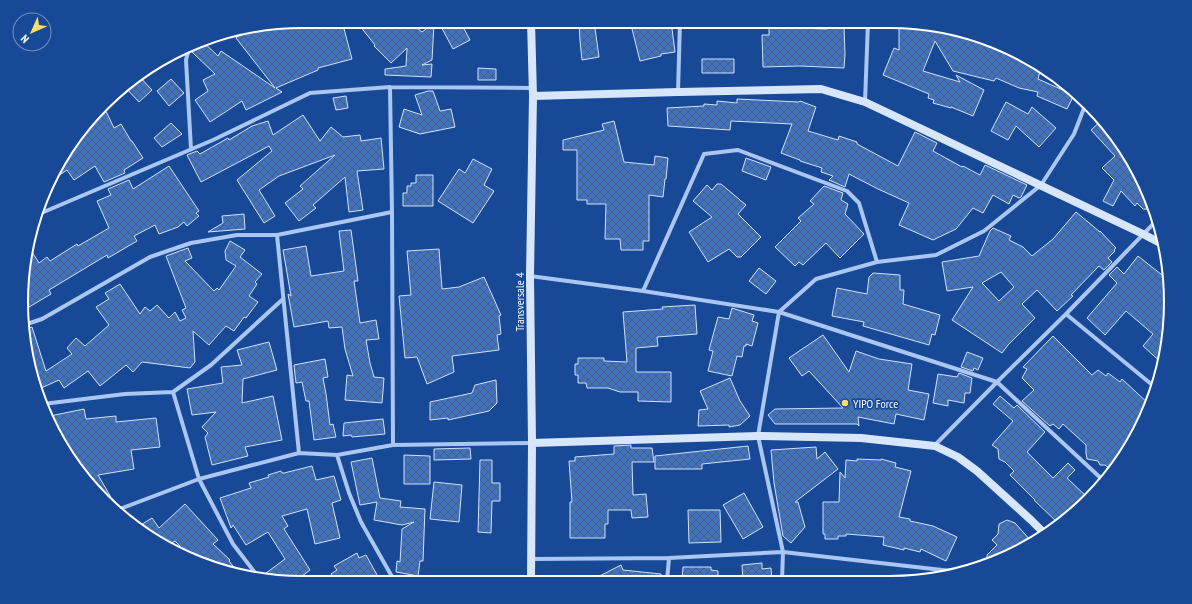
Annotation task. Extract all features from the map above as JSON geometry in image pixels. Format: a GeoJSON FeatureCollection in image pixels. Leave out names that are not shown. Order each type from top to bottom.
{"type":"FeatureCollection","features":[{"type":"Feature","properties":{"kind":"street","name":"Transversale 4"},"geometry":{"type":"LineString","coordinates":[[531,28],[533,92],[530,276],[532,443],[531,576]]}},
{"type":"Feature","properties":{"kind":"street"},"geometry":{"type":"LineString","coordinates":[[678,92],[680,28]]}},
{"type":"Feature","properties":{"kind":"street"},"geometry":{"type":"LineString","coordinates":[[865,102],[868,28]]}},
{"type":"Feature","properties":{"kind":"street"},"geometry":{"type":"LineString","coordinates":[[187,53],[186,60],[191,149]]}},
{"type":"Feature","properties":{"kind":"street"},"geometry":{"type":"LineString","coordinates":[[390,87],[393,445]]}},
{"type":"Feature","properties":{"kind":"street"},"geometry":{"type":"LineString","coordinates":[[44,212],[191,149],[310,93],[390,87],[533,92],[678,92],[821,89],[865,102],[1157,242]]}},
{"type":"Feature","properties":{"kind":"street"},"geometry":{"type":"LineString","coordinates":[[782,576],[783,552],[758,436],[779,312],[816,279],[877,262],[936,255],[984,231],[1041,185],[1074,134],[1084,108]]}},
{"type":"Feature","properties":{"kind":"street"},"geometry":{"type":"LineString","coordinates":[[643,291],[704,154],[738,150],[847,191],[859,203],[877,262]]}},
{"type":"Feature","properties":{"kind":"street"},"geometry":{"type":"LineString","coordinates":[[29,323],[42,319],[150,258],[192,243],[237,235],[277,235],[392,212]]}},
{"type":"Feature","properties":{"kind":"street"},"geometry":{"type":"LineString","coordinates":[[935,446],[1153,224]]}},
{"type":"Feature","properties":{"kind":"street"},"geometry":{"type":"LineString","coordinates":[[277,235],[299,453]]}},
{"type":"Feature","properties":{"kind":"street"},"geometry":{"type":"LineString","coordinates":[[530,276],[643,291],[779,312],[997,382],[1100,478]]}},
{"type":"Feature","properties":{"kind":"street"},"geometry":{"type":"LineString","coordinates":[[48,403],[125,394],[173,392],[211,365],[283,299]]}},
{"type":"Feature","properties":{"kind":"street"},"geometry":{"type":"LineString","coordinates":[[1066,314],[1151,384]]}},
{"type":"Feature","properties":{"kind":"street"},"geometry":{"type":"LineString","coordinates":[[173,392],[199,479],[233,544],[254,572]]}},
{"type":"Feature","properties":{"kind":"street"},"geometry":{"type":"LineString","coordinates":[[121,508],[199,479],[299,453],[337,455],[393,445],[532,443],[758,436],[861,438],[935,446],[958,458],[977,471],[1042,530]]}},
{"type":"Feature","properties":{"kind":"street"},"geometry":{"type":"LineString","coordinates":[[337,455],[349,493],[361,522],[392,576]]}},
{"type":"Feature","properties":{"kind":"street"},"geometry":{"type":"LineString","coordinates":[[531,559],[669,558],[783,552],[946,570]]}},
{"type":"Feature","properties":{"kind":"street"},"geometry":{"type":"LineString","coordinates":[[667,576],[669,558]]}},
{"type":"Feature","properties":{"kind":"building"},"geometry":{"type":"Polygon","coordinates":[[[344,28],[352,59],[318,68],[318,70],[276,88],[282,92],[246,110],[242,101],[210,122],[195,100],[208,91],[203,80],[215,74],[192,51],[207,46],[218,56],[221,51],[275,88],[236,38],[239,35],[266,30],[344,28]]]}},
{"type":"Feature","properties":{"kind":"building"},"geometry":{"type":"Polygon","coordinates":[[[362,28],[417,28],[422,32],[427,28],[434,28],[432,60],[422,65],[432,64],[431,77],[385,75],[385,69],[406,66],[407,48],[391,63],[374,46],[375,45],[362,28]]]}},
{"type":"Feature","properties":{"kind":"building"},"geometry":{"type":"Polygon","coordinates":[[[442,28],[464,28],[470,40],[453,49],[442,28]]]}},
{"type":"Feature","properties":{"kind":"building"},"geometry":{"type":"Polygon","coordinates":[[[579,28],[595,28],[599,57],[582,60],[579,28]]]}},
{"type":"Feature","properties":{"kind":"building"},"geometry":{"type":"Polygon","coordinates":[[[632,28],[672,28],[675,52],[661,54],[661,56],[640,61],[632,28]]]}},
{"type":"Feature","properties":{"kind":"building"},"geometry":{"type":"Polygon","coordinates":[[[769,28],[844,28],[844,68],[800,66],[763,67],[762,35],[769,35],[769,28]]]}},
{"type":"Feature","properties":{"kind":"building"},"geometry":{"type":"Polygon","coordinates":[[[899,28],[926,30],[961,37],[1011,56],[1040,73],[1038,79],[1064,91],[1073,98],[1067,109],[1037,96],[1038,92],[1019,88],[996,78],[994,81],[953,71],[935,41],[923,71],[960,82],[956,75],[984,90],[973,116],[951,107],[933,103],[934,100],[928,98],[929,94],[883,75],[894,48],[899,50],[899,28]]]}},
{"type":"Feature","properties":{"kind":"building"},"geometry":{"type":"Polygon","coordinates":[[[702,59],[734,59],[734,73],[702,73],[702,59]]]}},
{"type":"Feature","properties":{"kind":"building"},"geometry":{"type":"Polygon","coordinates":[[[478,68],[496,69],[496,80],[478,80],[478,68]]]}},
{"type":"Feature","properties":{"kind":"building"},"geometry":{"type":"Polygon","coordinates":[[[171,79],[184,93],[169,106],[157,91],[171,79]]]}},
{"type":"Feature","properties":{"kind":"building"},"geometry":{"type":"Polygon","coordinates":[[[142,80],[152,90],[139,102],[128,90],[142,80]]]}},
{"type":"Feature","properties":{"kind":"building"},"geometry":{"type":"Polygon","coordinates":[[[433,91],[440,111],[451,109],[455,127],[420,134],[399,127],[404,109],[422,115],[415,95],[433,91]]]}},
{"type":"Feature","properties":{"kind":"building"},"geometry":{"type":"Polygon","coordinates":[[[346,96],[348,108],[336,110],[333,98],[346,96]]]}},
{"type":"Feature","properties":{"kind":"building"},"geometry":{"type":"Polygon","coordinates":[[[737,99],[800,101],[816,107],[808,131],[838,140],[839,136],[857,142],[857,144],[898,166],[915,132],[937,143],[933,151],[962,167],[963,166],[980,175],[985,165],[1027,185],[1021,197],[1019,198],[1013,195],[1009,204],[993,195],[983,213],[973,208],[956,229],[933,240],[899,225],[909,203],[849,174],[845,187],[829,180],[833,176],[821,172],[822,168],[781,153],[792,124],[731,121],[730,130],[668,126],[667,108],[704,106],[704,104],[717,105],[717,101],[737,103],[737,99]]]}},
{"type":"Feature","properties":{"kind":"building"},"geometry":{"type":"Polygon","coordinates":[[[1006,102],[1028,114],[1032,107],[1056,128],[1039,147],[1016,126],[1008,140],[991,131],[1006,102]]]}},
{"type":"Feature","properties":{"kind":"building"},"geometry":{"type":"Polygon","coordinates":[[[106,111],[114,128],[121,124],[143,158],[124,170],[125,173],[104,182],[95,166],[74,180],[67,170],[59,175],[74,150],[106,111]]]}},
{"type":"Feature","properties":{"kind":"building"},"geometry":{"type":"Polygon","coordinates":[[[303,115],[320,141],[331,127],[343,137],[360,135],[361,141],[381,138],[384,169],[357,171],[363,210],[349,212],[345,177],[313,205],[316,208],[299,221],[285,203],[303,189],[300,186],[335,155],[279,176],[259,190],[275,216],[264,223],[237,180],[272,151],[269,146],[201,182],[187,155],[197,151],[200,154],[228,138],[229,140],[252,126],[268,121],[273,135],[303,115]]]}},
{"type":"Feature","properties":{"kind":"building"},"geometry":{"type":"Polygon","coordinates":[[[614,121],[624,162],[654,165],[655,156],[668,158],[663,197],[649,195],[649,241],[643,241],[643,250],[621,250],[620,239],[605,239],[606,204],[587,204],[587,200],[577,200],[577,150],[563,150],[563,140],[604,130],[602,124],[614,121]]]}},
{"type":"Feature","properties":{"kind":"building"},"geometry":{"type":"Polygon","coordinates":[[[171,123],[182,134],[162,147],[154,138],[171,123]]]}},
{"type":"Feature","properties":{"kind":"building"},"geometry":{"type":"Polygon","coordinates":[[[1098,124],[1118,150],[1136,181],[1147,209],[1143,209],[1137,203],[1135,206],[1121,191],[1113,206],[1103,201],[1114,180],[1102,168],[1115,156],[1091,130],[1098,124]]]}},
{"type":"Feature","properties":{"kind":"building"},"geometry":{"type":"Polygon","coordinates":[[[746,158],[771,167],[766,180],[742,171],[746,158]]]}},
{"type":"Feature","properties":{"kind":"building"},"geometry":{"type":"Polygon","coordinates":[[[473,159],[492,169],[484,185],[494,191],[473,223],[438,201],[459,169],[465,173],[473,159]]]}},
{"type":"Feature","properties":{"kind":"building"},"geometry":{"type":"Polygon","coordinates":[[[169,166],[199,211],[196,213],[199,216],[187,226],[184,222],[178,227],[159,234],[155,225],[134,236],[137,241],[108,258],[107,255],[49,290],[51,294],[28,307],[30,266],[32,253],[39,263],[47,257],[50,261],[77,244],[78,246],[109,228],[97,201],[111,195],[108,189],[129,180],[133,189],[169,166]]]}},
{"type":"Feature","properties":{"kind":"building"},"geometry":{"type":"Polygon","coordinates":[[[416,175],[433,175],[433,206],[403,206],[403,193],[407,193],[407,186],[411,186],[411,183],[416,183],[416,175]]]}},
{"type":"Feature","properties":{"kind":"building"},"geometry":{"type":"Polygon","coordinates":[[[717,184],[721,184],[746,205],[738,214],[761,237],[741,257],[737,257],[729,249],[708,262],[689,232],[712,217],[693,201],[707,185],[712,190],[717,184]]]}},
{"type":"Feature","properties":{"kind":"building"},"geometry":{"type":"Polygon","coordinates":[[[824,186],[843,193],[841,200],[848,204],[845,214],[864,234],[840,258],[826,243],[803,265],[799,262],[795,266],[775,247],[801,221],[798,218],[814,204],[810,201],[824,186]]]}},
{"type":"Feature","properties":{"kind":"building"},"geometry":{"type":"Polygon","coordinates":[[[1076,212],[1100,231],[1116,248],[1108,258],[1112,262],[1104,270],[1099,266],[1071,295],[1073,296],[1057,311],[1037,290],[1022,304],[1035,318],[1002,353],[952,320],[973,287],[947,291],[942,262],[979,256],[990,231],[993,228],[1011,236],[1009,240],[1023,247],[1032,256],[1053,239],[1076,212]],[[1001,272],[982,283],[999,301],[1014,287],[1001,272]]]}},
{"type":"Feature","properties":{"kind":"building"},"geometry":{"type":"Polygon","coordinates":[[[244,214],[245,229],[208,232],[223,223],[222,216],[244,214]]]}},
{"type":"Feature","properties":{"kind":"building"},"geometry":{"type":"Polygon","coordinates":[[[351,230],[358,281],[354,281],[360,323],[376,320],[379,339],[366,340],[374,377],[384,378],[382,403],[345,400],[347,375],[353,376],[345,349],[342,327],[329,328],[328,321],[294,327],[288,294],[291,296],[283,250],[306,246],[311,276],[344,271],[339,231],[351,230]]]}},
{"type":"Feature","properties":{"kind":"building"},"geometry":{"type":"Polygon","coordinates":[[[230,241],[245,250],[240,257],[262,274],[255,282],[257,284],[249,296],[258,302],[246,318],[244,317],[234,331],[226,326],[209,345],[193,331],[195,362],[190,368],[142,362],[133,372],[126,365],[100,386],[88,371],[64,388],[59,380],[42,388],[33,355],[29,328],[32,327],[46,371],[72,354],[67,348],[76,338],[85,346],[109,325],[96,307],[109,299],[105,293],[120,284],[140,314],[145,307],[150,311],[157,305],[169,318],[175,312],[180,321],[186,318],[182,310],[186,308],[166,256],[188,248],[192,258],[185,261],[214,291],[217,288],[219,290],[236,266],[226,260],[225,251],[230,241]]]}},
{"type":"Feature","properties":{"kind":"building"},"geometry":{"type":"Polygon","coordinates":[[[439,249],[442,289],[459,287],[484,277],[501,315],[499,316],[501,334],[497,335],[499,350],[452,356],[454,372],[427,384],[417,357],[405,358],[399,296],[411,295],[407,251],[439,249]]]}},
{"type":"Feature","properties":{"kind":"building"},"geometry":{"type":"Polygon","coordinates":[[[1138,256],[1162,274],[1164,302],[1162,338],[1158,360],[1143,346],[1153,334],[1126,311],[1105,335],[1087,318],[1117,283],[1109,275],[1117,267],[1124,274],[1138,256]]]}},
{"type":"Feature","properties":{"kind":"building"},"geometry":{"type":"Polygon","coordinates":[[[759,268],[776,281],[766,294],[749,281],[759,268]]]}},
{"type":"Feature","properties":{"kind":"building"},"geometry":{"type":"Polygon","coordinates":[[[873,273],[900,275],[900,290],[904,290],[903,304],[940,315],[935,335],[932,334],[929,345],[863,326],[864,322],[832,316],[837,288],[867,294],[869,277],[873,273]]]}},
{"type":"Feature","properties":{"kind":"building"},"geometry":{"type":"Polygon","coordinates":[[[695,305],[697,334],[657,337],[658,346],[636,348],[636,372],[671,372],[671,402],[638,401],[638,392],[620,392],[608,388],[587,388],[586,383],[578,383],[578,375],[575,375],[575,364],[578,364],[578,358],[604,358],[604,361],[627,362],[623,312],[663,309],[662,307],[695,305]]]}},
{"type":"Feature","properties":{"kind":"building"},"geometry":{"type":"Polygon","coordinates":[[[732,308],[754,315],[752,321],[758,323],[752,346],[746,344],[746,346],[744,346],[742,357],[737,356],[732,376],[708,371],[713,351],[709,350],[718,317],[729,319],[732,308]]]}},
{"type":"Feature","properties":{"kind":"building"},"geometry":{"type":"Polygon","coordinates":[[[823,335],[849,372],[856,351],[879,359],[912,364],[908,390],[929,394],[924,420],[896,414],[894,424],[858,417],[859,426],[857,424],[775,424],[768,415],[775,409],[843,408],[809,371],[802,376],[789,358],[823,335]]]}},
{"type":"Feature","properties":{"kind":"building"},"geometry":{"type":"Polygon","coordinates":[[[1053,336],[1092,375],[1098,370],[1106,376],[1108,373],[1120,382],[1122,379],[1145,401],[1136,423],[1118,454],[1108,468],[1105,465],[1100,465],[1098,461],[1087,459],[1086,445],[1063,424],[1059,429],[1053,424],[1050,426],[1022,401],[1034,390],[1022,378],[1027,369],[1023,367],[1053,336]]]}},
{"type":"Feature","properties":{"kind":"building"},"geometry":{"type":"Polygon","coordinates":[[[269,342],[277,370],[243,379],[242,403],[273,396],[282,440],[245,447],[248,456],[212,465],[205,437],[208,433],[202,427],[216,412],[192,415],[187,389],[223,383],[221,367],[242,365],[237,350],[269,342]]]}},
{"type":"Feature","properties":{"kind":"building"},"geometry":{"type":"Polygon","coordinates":[[[967,352],[983,358],[978,370],[974,368],[973,371],[961,367],[967,352]]]}},
{"type":"Feature","properties":{"kind":"building"},"geometry":{"type":"Polygon","coordinates":[[[325,359],[328,377],[323,378],[330,425],[333,424],[336,437],[314,440],[309,401],[306,401],[302,382],[296,383],[294,365],[325,359]]]}},
{"type":"Feature","properties":{"kind":"building"},"geometry":{"type":"Polygon","coordinates":[[[959,373],[972,378],[970,393],[965,393],[964,403],[948,400],[948,406],[933,403],[938,374],[957,377],[959,373]]]}},
{"type":"Feature","properties":{"kind":"building"},"geometry":{"type":"Polygon","coordinates":[[[730,378],[740,401],[750,416],[740,425],[729,427],[729,425],[698,426],[699,410],[708,409],[700,391],[730,378]]]}},
{"type":"Feature","properties":{"kind":"building"},"geometry":{"type":"Polygon","coordinates":[[[496,380],[497,403],[489,411],[448,420],[448,418],[430,420],[430,402],[472,393],[475,385],[496,380]]]}},
{"type":"Feature","properties":{"kind":"building"},"geometry":{"type":"Polygon","coordinates":[[[1000,396],[1014,408],[1017,405],[1045,432],[1027,452],[1053,478],[1068,463],[1075,470],[1067,478],[1085,495],[1055,520],[1010,475],[1014,471],[1005,462],[999,459],[998,449],[992,445],[1013,421],[993,404],[1000,396]]]}},
{"type":"Feature","properties":{"kind":"building"},"geometry":{"type":"Polygon","coordinates":[[[84,409],[86,419],[116,416],[116,422],[156,418],[160,447],[131,450],[134,469],[98,475],[112,499],[96,483],[74,454],[53,415],[84,409]]]}},
{"type":"Feature","properties":{"kind":"building"},"geometry":{"type":"Polygon","coordinates":[[[383,419],[385,434],[352,437],[351,435],[343,436],[344,423],[383,419]]]}},
{"type":"Feature","properties":{"kind":"building"},"geometry":{"type":"Polygon","coordinates":[[[631,445],[631,448],[652,448],[654,462],[632,462],[633,495],[646,494],[648,517],[632,518],[631,510],[608,510],[608,524],[605,524],[605,538],[570,538],[570,502],[572,502],[569,461],[575,461],[575,457],[614,454],[614,446],[631,445]]]}},
{"type":"Feature","properties":{"kind":"building"},"geometry":{"type":"Polygon","coordinates":[[[748,446],[750,459],[702,464],[702,469],[655,469],[655,456],[748,446]]]}},
{"type":"Feature","properties":{"kind":"building"},"geometry":{"type":"Polygon","coordinates":[[[816,447],[817,459],[825,452],[838,469],[795,502],[798,502],[805,527],[791,543],[783,536],[774,483],[771,450],[816,447]]]}},
{"type":"Feature","properties":{"kind":"building"},"geometry":{"type":"Polygon","coordinates":[[[470,448],[471,459],[434,460],[434,449],[470,448]]]}},
{"type":"Feature","properties":{"kind":"building"},"geometry":{"type":"Polygon","coordinates":[[[404,455],[430,456],[430,484],[404,484],[404,455]]]}},
{"type":"Feature","properties":{"kind":"building"},"geometry":{"type":"Polygon","coordinates":[[[372,458],[380,498],[401,501],[400,507],[425,509],[423,561],[420,561],[418,576],[396,572],[397,561],[400,562],[402,529],[414,522],[402,525],[374,520],[377,502],[360,505],[351,462],[372,458]]]}},
{"type":"Feature","properties":{"kind":"building"},"geometry":{"type":"Polygon","coordinates":[[[857,459],[881,459],[896,463],[895,467],[911,471],[899,517],[933,526],[957,537],[946,561],[921,549],[920,552],[883,545],[884,537],[846,534],[846,536],[838,536],[838,539],[825,539],[825,534],[823,534],[823,502],[839,502],[840,472],[845,478],[846,460],[857,461],[857,459]]]}},
{"type":"Feature","properties":{"kind":"building"},"geometry":{"type":"Polygon","coordinates":[[[480,460],[492,460],[492,483],[500,483],[500,501],[492,501],[491,533],[478,532],[480,460]]]}},
{"type":"Feature","properties":{"kind":"building"},"geometry":{"type":"Polygon","coordinates":[[[312,466],[316,480],[334,476],[341,500],[332,503],[340,538],[315,544],[307,509],[282,516],[288,526],[284,529],[310,570],[302,576],[265,574],[285,559],[268,532],[246,545],[233,525],[231,528],[220,498],[251,488],[249,483],[269,477],[268,475],[281,471],[284,473],[312,466]]]}},
{"type":"Feature","properties":{"kind":"building"},"geometry":{"type":"Polygon","coordinates":[[[434,482],[462,485],[459,522],[430,519],[434,482]]]}},
{"type":"Feature","properties":{"kind":"building"},"geometry":{"type":"Polygon","coordinates":[[[744,493],[763,527],[743,539],[723,505],[744,493]]]}},
{"type":"Feature","properties":{"kind":"building"},"geometry":{"type":"Polygon","coordinates":[[[185,504],[218,540],[213,544],[230,560],[229,561],[234,568],[182,548],[175,541],[172,543],[142,524],[152,518],[159,528],[185,504]]]}},
{"type":"Feature","properties":{"kind":"building"},"geometry":{"type":"Polygon","coordinates":[[[688,510],[720,510],[721,542],[689,543],[688,510]]]}},
{"type":"Feature","properties":{"kind":"building"},"geometry":{"type":"Polygon","coordinates":[[[1007,520],[1015,523],[1029,538],[1011,548],[987,558],[987,555],[997,545],[992,540],[998,534],[999,524],[1007,520]]]}},
{"type":"Feature","properties":{"kind":"building"},"geometry":{"type":"Polygon","coordinates":[[[357,553],[359,558],[366,555],[378,576],[332,576],[331,574],[337,570],[334,566],[357,553]]]}},
{"type":"Feature","properties":{"kind":"building"},"geometry":{"type":"Polygon","coordinates":[[[762,563],[762,569],[771,568],[772,576],[743,576],[742,565],[762,563]]]}},
{"type":"Feature","properties":{"kind":"building"},"geometry":{"type":"Polygon","coordinates":[[[621,565],[623,570],[661,574],[661,576],[600,576],[621,565]]]}},
{"type":"Feature","properties":{"kind":"building"},"geometry":{"type":"Polygon","coordinates":[[[683,567],[711,567],[711,570],[718,571],[718,576],[682,576],[683,567]]]}},
{"type":"Feature","properties":{"kind":"place","name":"YIPO Force"},"geometry":{"type":"Point","coordinates":[845,403]}}]}
